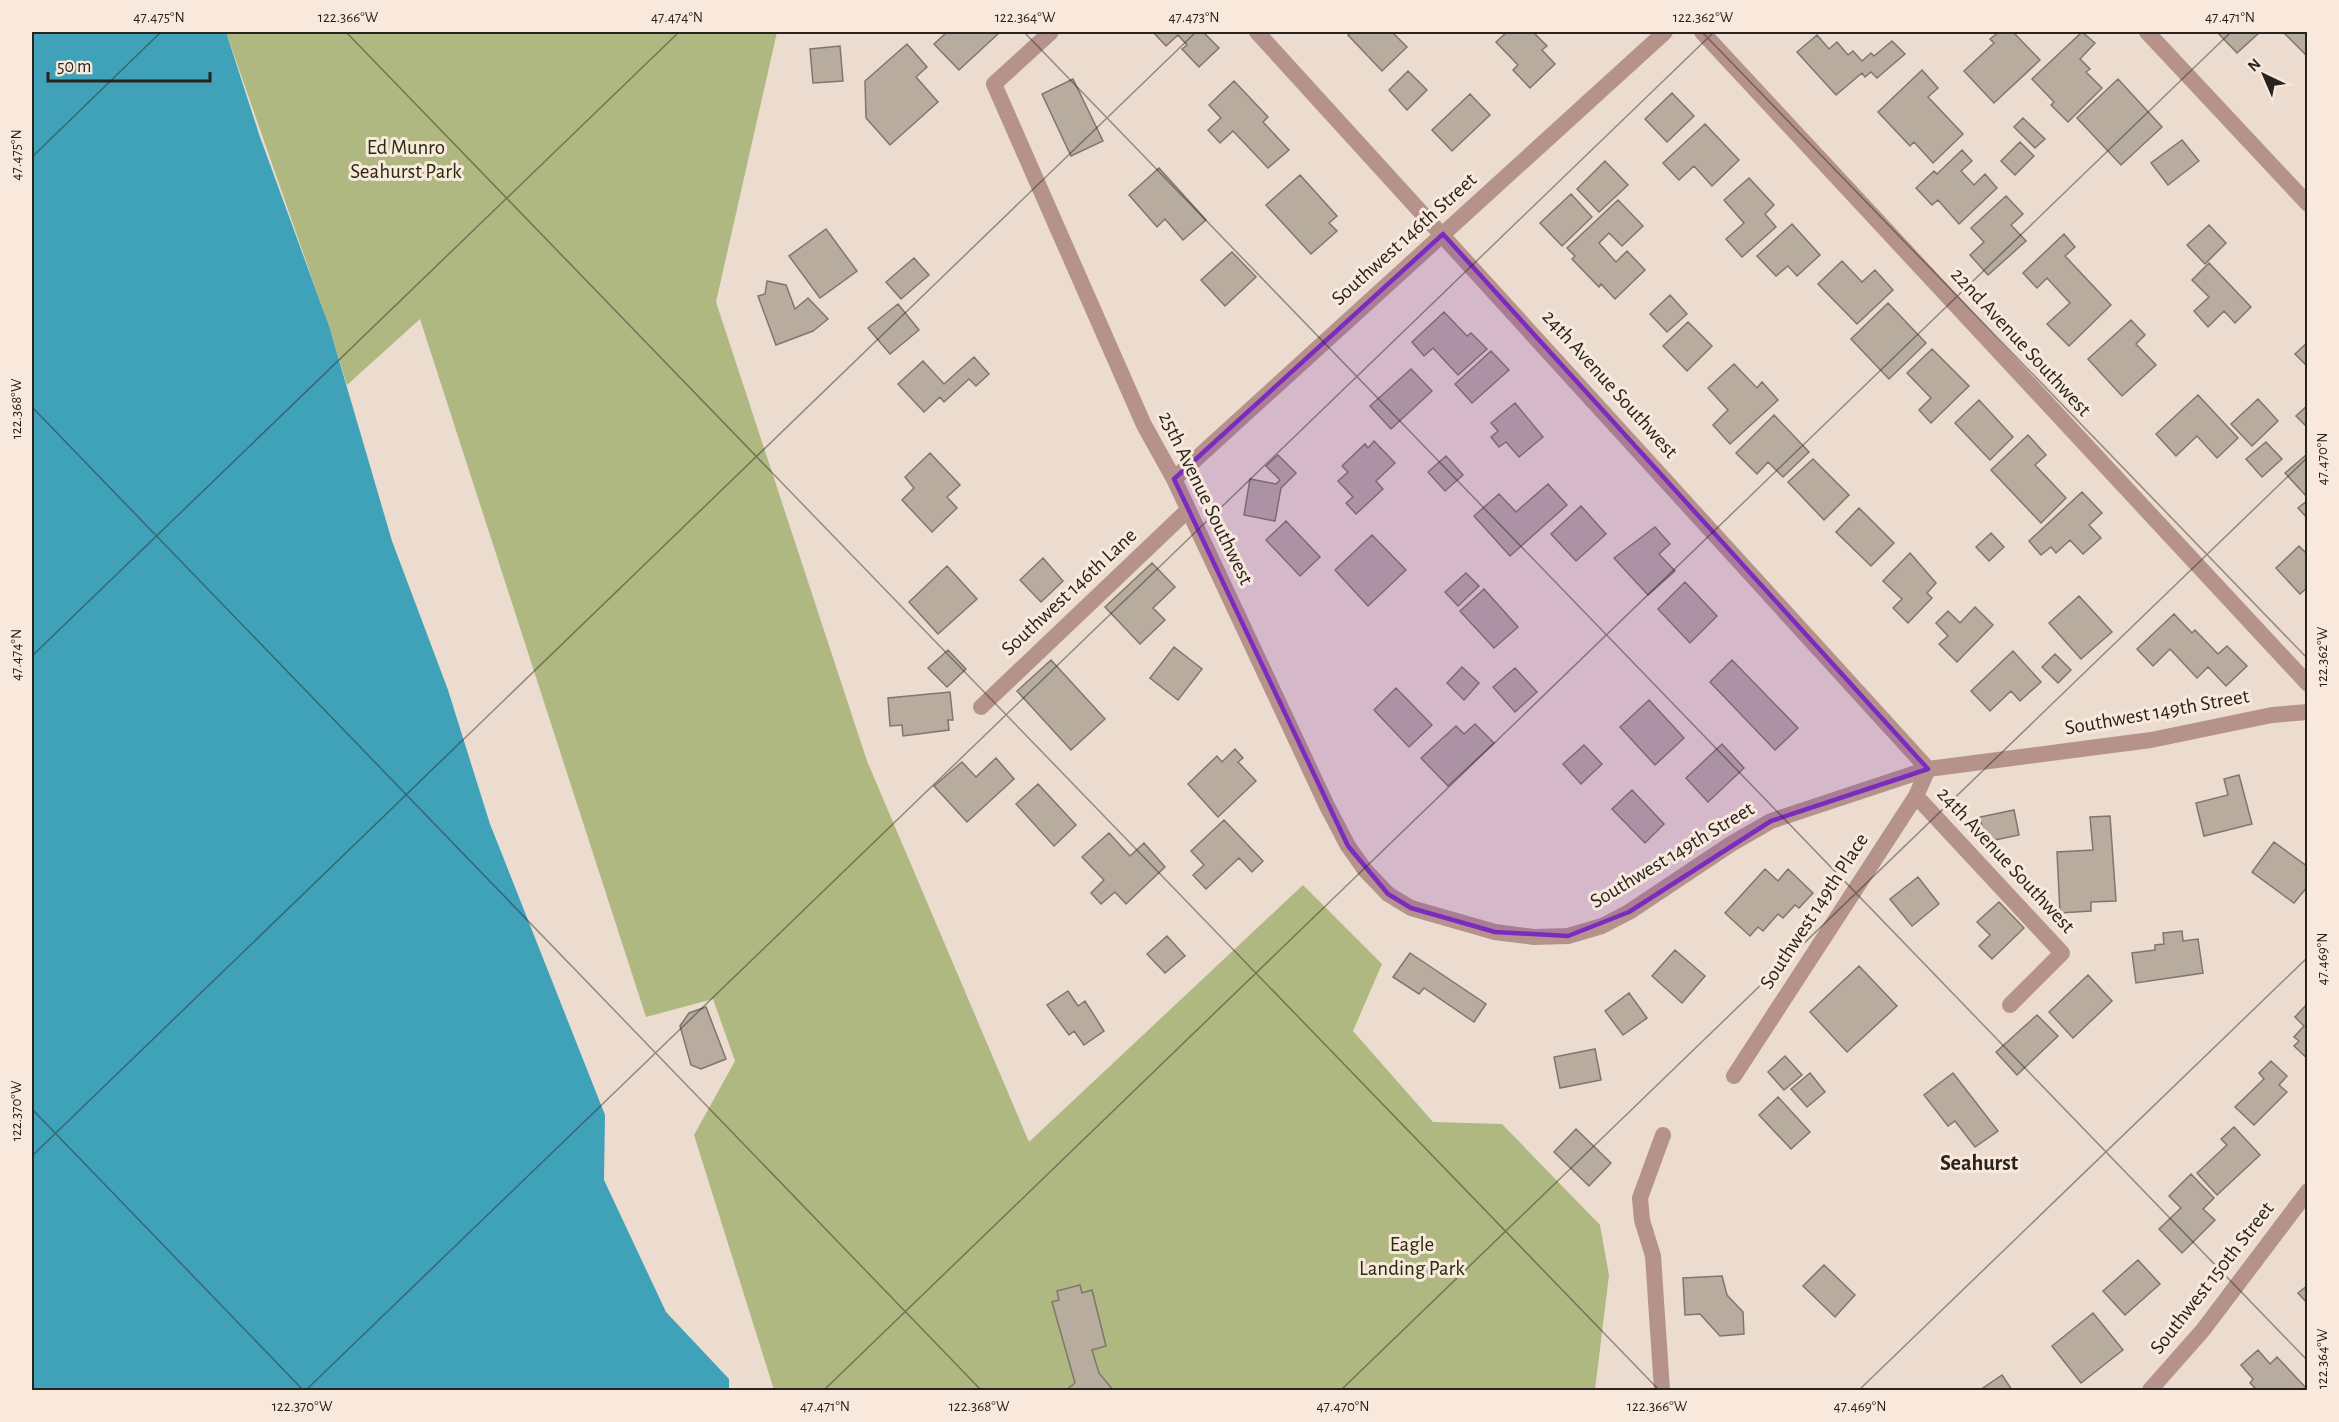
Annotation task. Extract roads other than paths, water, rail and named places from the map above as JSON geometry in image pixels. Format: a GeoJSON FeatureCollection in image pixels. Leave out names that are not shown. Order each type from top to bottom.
{"type":"FeatureCollection","features":[{"type":"Feature","properties":{"kind":"street","name":"25th Avenue Southwest"},"geometry":{"type":"LineString","coordinates":[[1051,32],[994,84],[1144,425],[1174,479],[1327,806],[1348,846],[1365,870],[1388,894],[1411,908]]}},
{"type":"Feature","properties":{"kind":"street","name":"24th Avenue Southwest"},"geometry":{"type":"LineString","coordinates":[[1257,32],[1928,769]]}},
{"type":"Feature","properties":{"kind":"street","name":"Southwest 146th Street"},"geometry":{"type":"LineString","coordinates":[[1174,479],[1665,32]]}},
{"type":"Feature","properties":{"kind":"street","name":"22nd Avenue Southwest"},"geometry":{"type":"LineString","coordinates":[[1702,32],[2307,684]]}},
{"type":"Feature","properties":{"kind":"street"},"geometry":{"type":"LineString","coordinates":[[2146,32],[2307,204]]}},
{"type":"Feature","properties":{"kind":"street","name":"Southwest 146th Lane"},"geometry":{"type":"LineString","coordinates":[[981,706],[1188,510]]}},
{"type":"Feature","properties":{"kind":"street","name":"Southwest 149th Street"},"geometry":{"type":"LineString","coordinates":[[1411,908],[1495,932],[1534,937],[1568,936],[1602,926],[1629,912],[1731,844],[1771,821],[1928,769],[2151,740],[2272,715],[2307,712]]}},
{"type":"Feature","properties":{"kind":"street","name":"Southwest 149th Place"},"geometry":{"type":"LineString","coordinates":[[1734,1076],[1916,796],[1928,769]]}},
{"type":"Feature","properties":{"kind":"street","name":"24th Avenue Southwest"},"geometry":{"type":"LineString","coordinates":[[1916,796],[2062,953],[2010,1005]]}},
{"type":"Feature","properties":{"kind":"street"},"geometry":{"type":"LineString","coordinates":[[1662,1390],[1653,1256],[1642,1220],[1640,1198],[1663,1134]]}},
{"type":"Feature","properties":{"kind":"street","name":"Southwest 150th Street"},"geometry":{"type":"LineString","coordinates":[[2150,1390],[2203,1330],[2301,1206],[2307,1191]]}},
{"type":"Feature","properties":{"kind":"water"},"geometry":{"type":"Polygon","coordinates":[[[32,32],[226,32],[260,137],[329,326],[392,541],[448,690],[490,824],[605,1115],[604,1180],[666,1312],[729,1379],[729,1390],[32,1390],[32,32]]]}},
{"type":"Feature","properties":{"kind":"district","name":"Seahurst"},"geometry":{"type":"Point","coordinates":[1979,1163]}},
{"type":"Feature","properties":{"kind":"park label","name":"Ed Munro Seahurst Park"},"geometry":{"type":"Point","coordinates":[406,159]}},
{"type":"Feature","properties":{"kind":"park label","name":"Eagle Landing Park"},"geometry":{"type":"Point","coordinates":[1412,1256]}}]}
